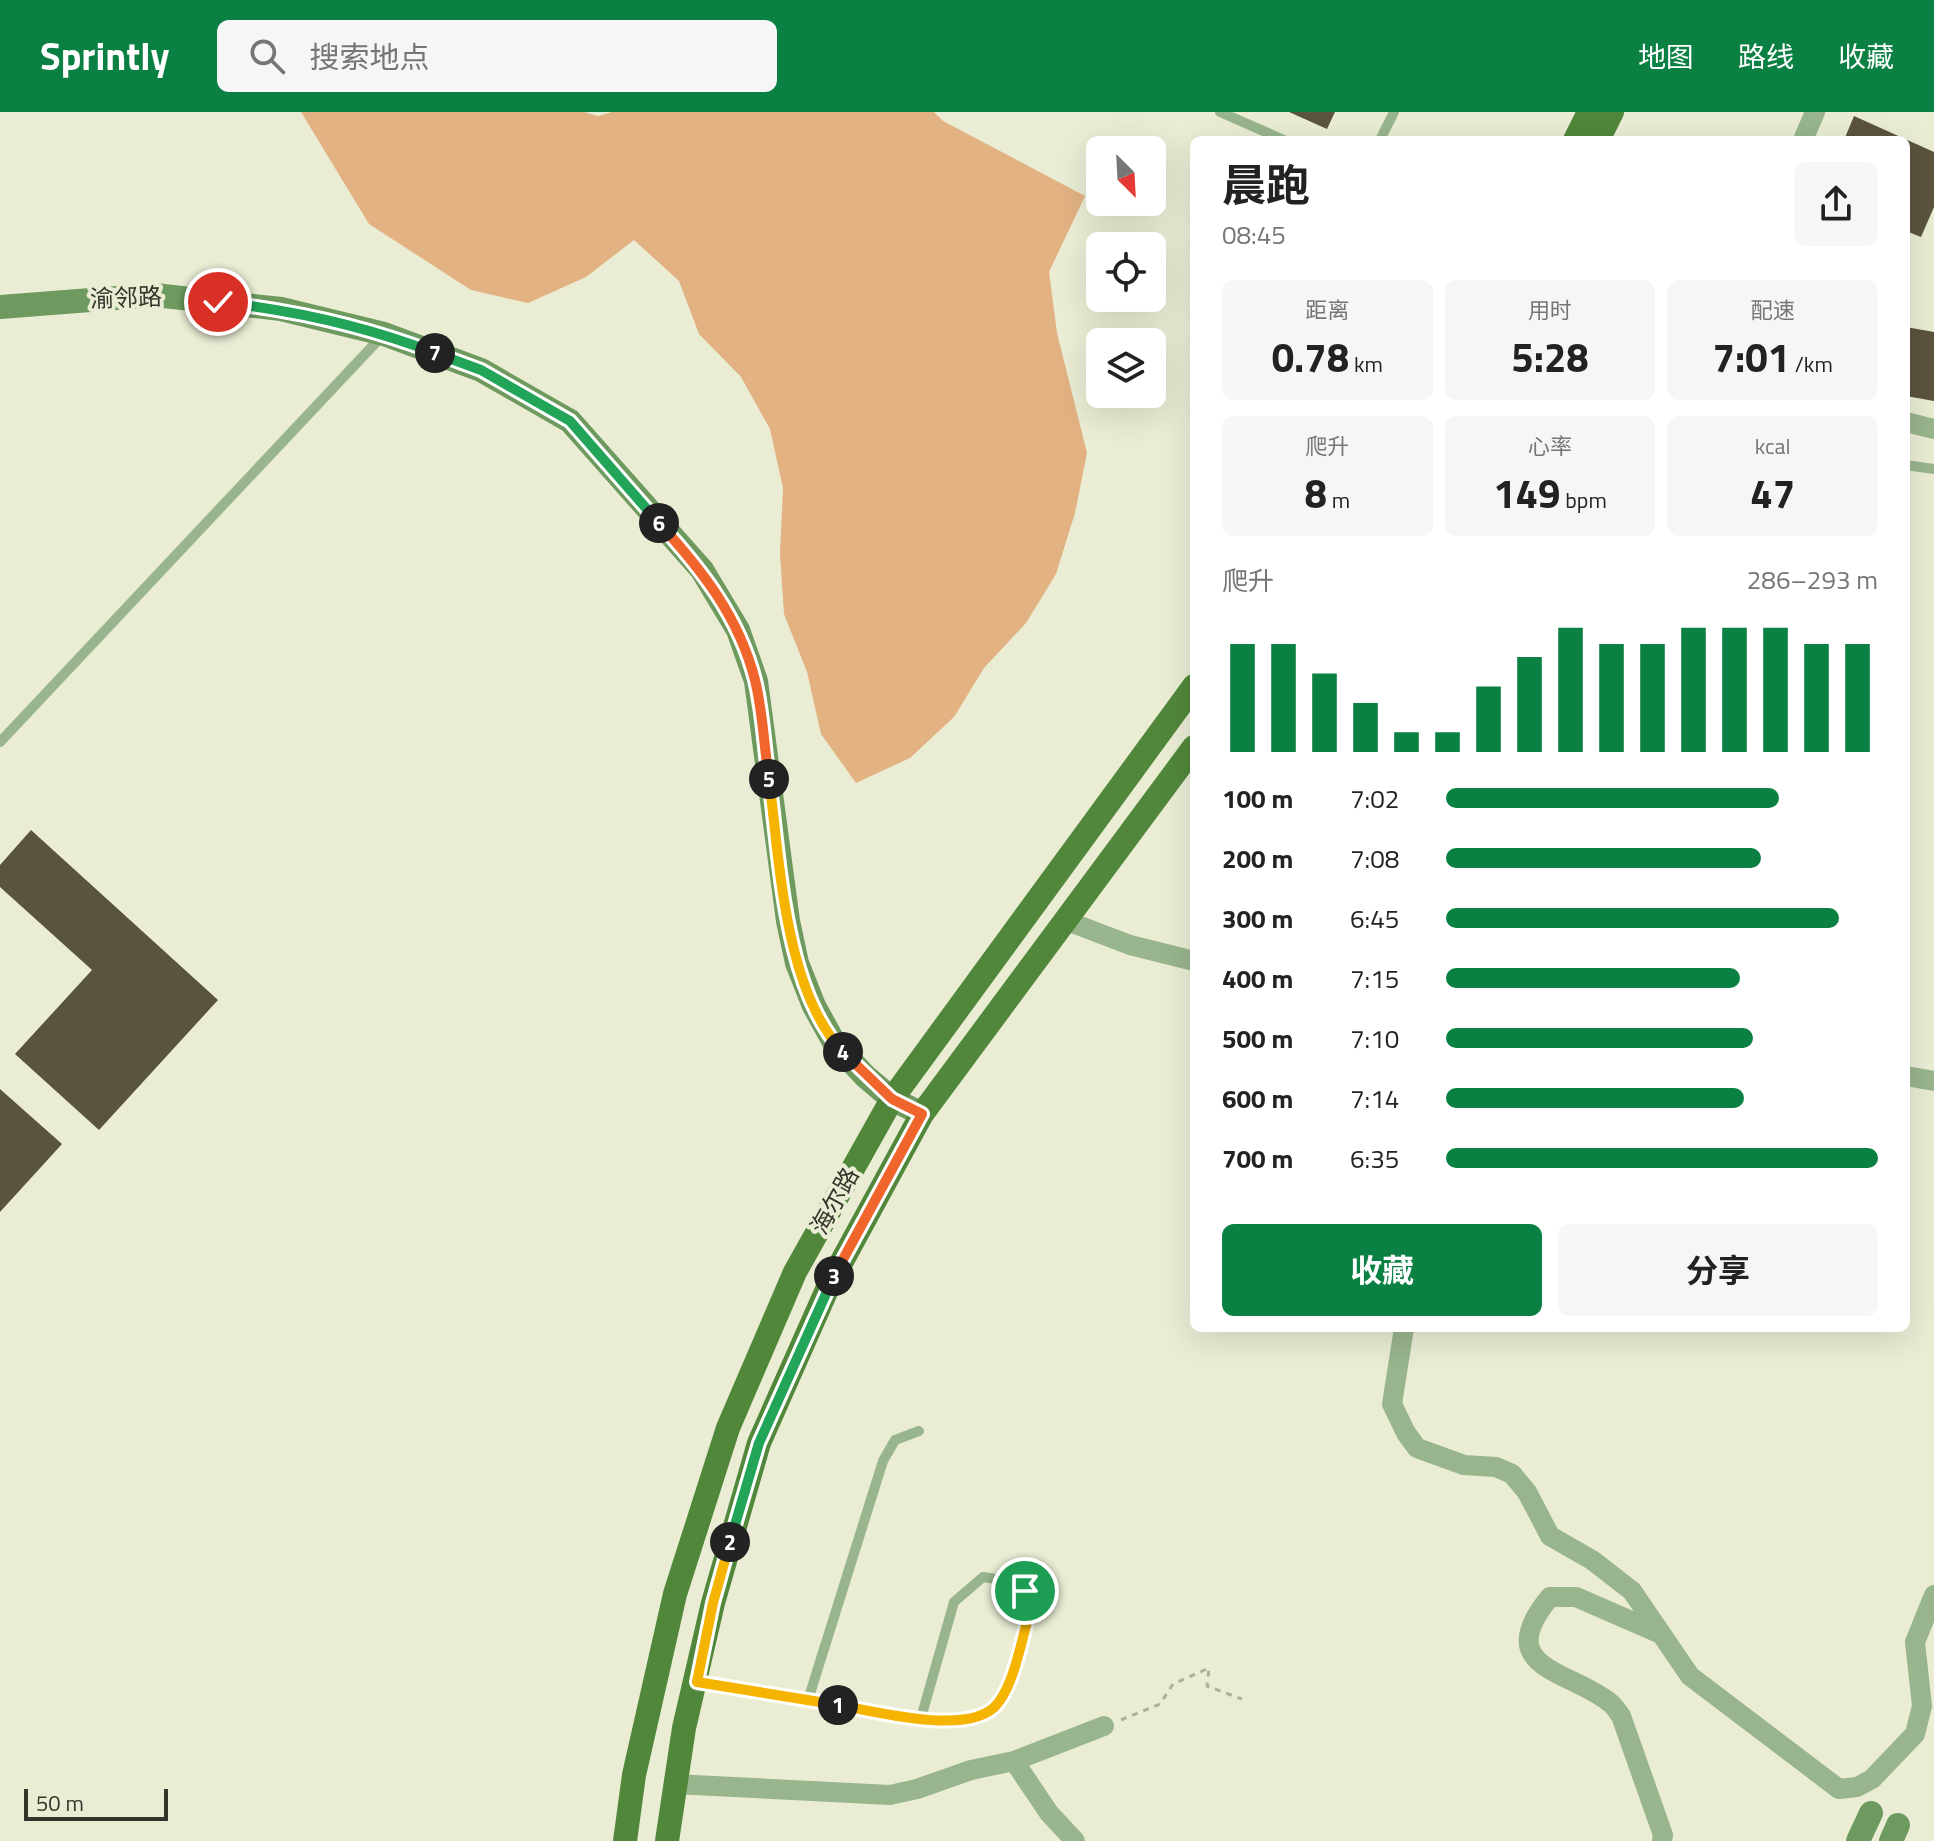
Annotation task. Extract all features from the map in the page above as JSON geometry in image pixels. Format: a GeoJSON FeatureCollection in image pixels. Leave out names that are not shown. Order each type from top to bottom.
{"type":"FeatureCollection","features":[{"type":"Feature","properties":{"kind":"main road"},"geometry":{"type":"LineString","coordinates":[[1577,136],[1589,112]]}},
{"type":"Feature","properties":{"kind":"main road"},"geometry":{"type":"LineString","coordinates":[[1600,136],[1612,112]]}},
{"type":"Feature","properties":{"kind":"main road","name":"渝邻路"},"geometry":{"type":"LineString","coordinates":[[0,307],[155,295],[281,309],[384,334],[481,370],[570,421],[702,570],[738,630],[756,681],[788,921],[797,963],[814,1006],[835,1044],[892,1099],[922,1114]]}},
{"type":"Feature","properties":{"kind":"main road","name":"海尔路"},"geometry":{"type":"LineString","coordinates":[[625,1841],[634,1775],[675,1594],[728,1428],[795,1272],[892,1099],[1190,691]]}},
{"type":"Feature","properties":{"kind":"main road","name":"海尔路"},"geometry":{"type":"LineString","coordinates":[[667,1841],[684,1728],[713,1603],[759,1443],[829,1285],[922,1114],[1190,752]]}},
{"type":"Feature","properties":{"kind":"main road"},"geometry":{"type":"LineString","coordinates":[[1858,1841],[1871,1813]]}},
{"type":"Feature","properties":{"kind":"street"},"geometry":{"type":"LineString","coordinates":[[1805,136],[1815,112]]}},
{"type":"Feature","properties":{"kind":"street"},"geometry":{"type":"LineString","coordinates":[[1910,423],[1934,429]]}},
{"type":"Feature","properties":{"kind":"street"},"geometry":{"type":"LineString","coordinates":[[1067,921],[1130,945],[1190,960]]}},
{"type":"Feature","properties":{"kind":"street"},"geometry":{"type":"LineString","coordinates":[[1910,1077],[1934,1081]]}},
{"type":"Feature","properties":{"kind":"street"},"geometry":{"type":"LineString","coordinates":[[1403,1332],[1392,1404],[1417,1448],[1464,1465],[1496,1467],[1512,1474],[1527,1492],[1550,1536],[1592,1560],[1632,1591],[1690,1676],[1839,1789],[1857,1787],[1872,1779],[1915,1734],[1922,1706],[1915,1642],[1934,1595]]}},
{"type":"Feature","properties":{"kind":"street"},"geometry":{"type":"LineString","coordinates":[[1661,1634],[1576,1597],[1550,1597],[1532,1619],[1529,1643],[1539,1665],[1610,1702],[1621,1716],[1663,1835],[1662,1841]]}},
{"type":"Feature","properties":{"kind":"street"},"geometry":{"type":"LineString","coordinates":[[674,1784],[890,1795],[971,1770],[1014,1761],[1104,1726]]}},
{"type":"Feature","properties":{"kind":"street"},"geometry":{"type":"LineString","coordinates":[[1014,1761],[1049,1813],[1075,1841]]}},
{"type":"Feature","properties":{"kind":"street"},"geometry":{"type":"LineString","coordinates":[[1871,1813],[1895,1833]]}},
{"type":"Feature","properties":{"kind":"lane"},"geometry":{"type":"LineString","coordinates":[[1220,112],[1275,136]]}},
{"type":"Feature","properties":{"kind":"lane"},"geometry":{"type":"LineString","coordinates":[[1382,136],[1394,112]]}},
{"type":"Feature","properties":{"kind":"lane"},"geometry":{"type":"LineString","coordinates":[[0,742],[384,334]]}},
{"type":"Feature","properties":{"kind":"lane"},"geometry":{"type":"LineString","coordinates":[[1910,466],[1934,469]]}},
{"type":"Feature","properties":{"kind":"lane"},"geometry":{"type":"LineString","coordinates":[[808,1700],[883,1461],[895,1440],[919,1431]]}},
{"type":"Feature","properties":{"kind":"lane"},"geometry":{"type":"LineString","coordinates":[[697,1682],[936,1721],[980,1717],[997,1705],[1007,1687],[1032,1604],[1025,1591],[1008,1580],[983,1577],[954,1602],[921,1718]]}},
{"type":"Feature","properties":{"kind":"path"},"geometry":{"type":"LineString","coordinates":[[1104,1726],[1160,1704],[1173,1684],[1209,1668],[1207,1686],[1242,1699]]}},
{"type":"Feature","properties":{"kind":"shaded area"},"geometry":{"type":"Polygon","coordinates":[[[301,112],[584,112],[598,116],[612,112],[934,112],[943,121],[1085,196],[1049,272],[1057,333],[1087,453],[1075,513],[1056,574],[1026,623],[984,668],[954,717],[910,758],[856,783],[821,734],[807,672],[784,614],[780,554],[783,488],[770,429],[741,377],[699,334],[679,281],[634,240],[586,277],[528,303],[471,290],[369,224],[301,112]]]}},
{"type":"Feature","properties":{"kind":"building"},"geometry":{"type":"Polygon","coordinates":[[[1289,112],[1335,112],[1327,129],[1289,112]]]}},
{"type":"Feature","properties":{"kind":"building"},"geometry":{"type":"Polygon","coordinates":[[[1854,116],[1898,136],[1846,136],[1854,116]]]}},
{"type":"Feature","properties":{"kind":"building"},"geometry":{"type":"Polygon","coordinates":[[[1910,141],[1934,152],[1934,207],[1921,237],[1910,233],[1910,141]]]}},
{"type":"Feature","properties":{"kind":"building"},"geometry":{"type":"Polygon","coordinates":[[[1910,328],[1934,332],[1934,401],[1910,397],[1910,328]]]}},
{"type":"Feature","properties":{"kind":"building"},"geometry":{"type":"Polygon","coordinates":[[[31,830],[218,1000],[99,1130],[15,1054],[92,970],[0,887],[0,865],[31,830]]]}},
{"type":"Feature","properties":{"kind":"building"},"geometry":{"type":"Polygon","coordinates":[[[0,1089],[62,1144],[0,1212],[0,1089]]]}},
{"type":"Feature","properties":{"kind":"route"},"geometry":{"type":"LineString","coordinates":[[218,302],[281,309],[384,334],[481,370],[570,421],[702,570],[738,630],[756,681],[788,921],[797,963],[814,1006],[835,1044],[865,1076],[892,1099],[922,1114],[829,1285],[759,1443],[713,1603],[697,1682],[936,1721],[980,1717],[997,1705],[1007,1687],[1032,1604],[1025,1591]]}}]}
